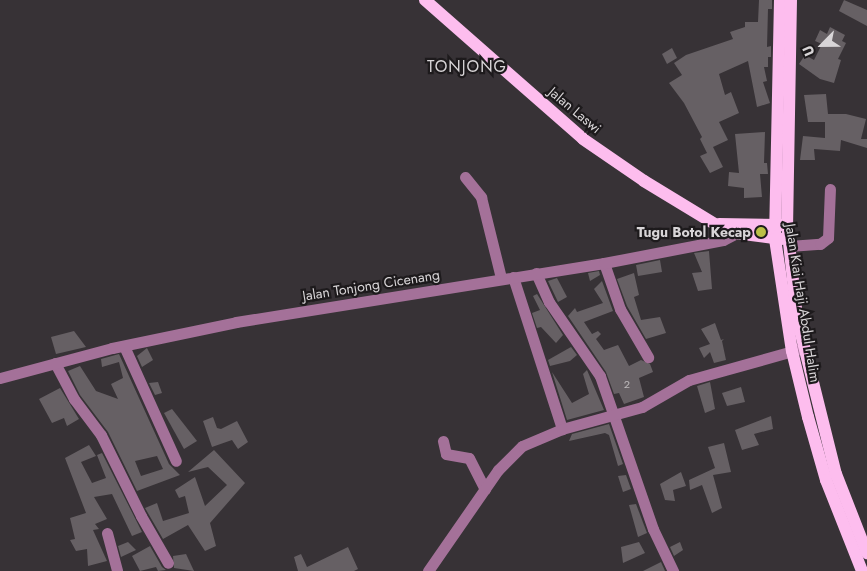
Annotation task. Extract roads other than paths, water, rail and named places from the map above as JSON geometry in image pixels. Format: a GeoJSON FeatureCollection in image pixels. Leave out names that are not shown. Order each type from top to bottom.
{"type":"FeatureCollection","features":[{"type":"Feature","properties":{"kind":"main road","name":"Jalan Laswi"},"geometry":{"type":"LineString","coordinates":[[425,0],[584,139],[644,181],[719,224],[741,230],[783,235]]}},
{"type":"Feature","properties":{"kind":"main road","name":"Jalan Kiai Haji Abdul Halim"},"geometry":{"type":"LineString","coordinates":[[780,0],[783,235],[798,349],[826,480],[862,571]]}},
{"type":"Feature","properties":{"kind":"main road","name":"Jalan Kiai Haji Abdul Halim"},"geometry":{"type":"LineString","coordinates":[[783,235],[791,0]]}},
{"type":"Feature","properties":{"kind":"main road","name":"Jalan Kiai Haji Abdul Halim"},"geometry":{"type":"LineString","coordinates":[[798,349],[836,474],[867,554]]}},
{"type":"Feature","properties":{"kind":"street"},"geometry":{"type":"LineString","coordinates":[[465,177],[481,197],[507,278],[562,429]]}},
{"type":"Feature","properties":{"kind":"street"},"geometry":{"type":"LineString","coordinates":[[783,235],[820,244],[828,238],[830,189]]}},
{"type":"Feature","properties":{"kind":"street","name":"Jalan Tonjong Cicenang"},"geometry":{"type":"LineString","coordinates":[[0,378],[124,346],[236,322],[604,263],[701,245],[741,230]]}},
{"type":"Feature","properties":{"kind":"street"},"geometry":{"type":"LineString","coordinates":[[604,263],[620,309],[648,357]]}},
{"type":"Feature","properties":{"kind":"street"},"geometry":{"type":"LineString","coordinates":[[536,273],[549,302],[600,376],[653,529],[673,571]]}},
{"type":"Feature","properties":{"kind":"street"},"geometry":{"type":"LineString","coordinates":[[124,346],[176,460]]}},
{"type":"Feature","properties":{"kind":"street"},"geometry":{"type":"LineString","coordinates":[[428,571],[498,470],[522,446],[562,429],[659,400],[689,380],[798,349]]}},
{"type":"Feature","properties":{"kind":"street"},"geometry":{"type":"LineString","coordinates":[[55,363],[74,399],[101,435],[141,516],[168,563]]}},
{"type":"Feature","properties":{"kind":"street"},"geometry":{"type":"LineString","coordinates":[[443,441],[446,454],[469,458],[485,489]]}},
{"type":"Feature","properties":{"kind":"street"},"geometry":{"type":"LineString","coordinates":[[107,533],[116,571]]}},
{"type":"Feature","properties":{"kind":"place","name":"Tugu Botol Kecap"},"geometry":{"type":"Point","coordinates":[761,232]}},
{"type":"Feature","properties":{"kind":"district","name":"TONJONG"},"geometry":{"type":"Point","coordinates":[467,67]}}]}
